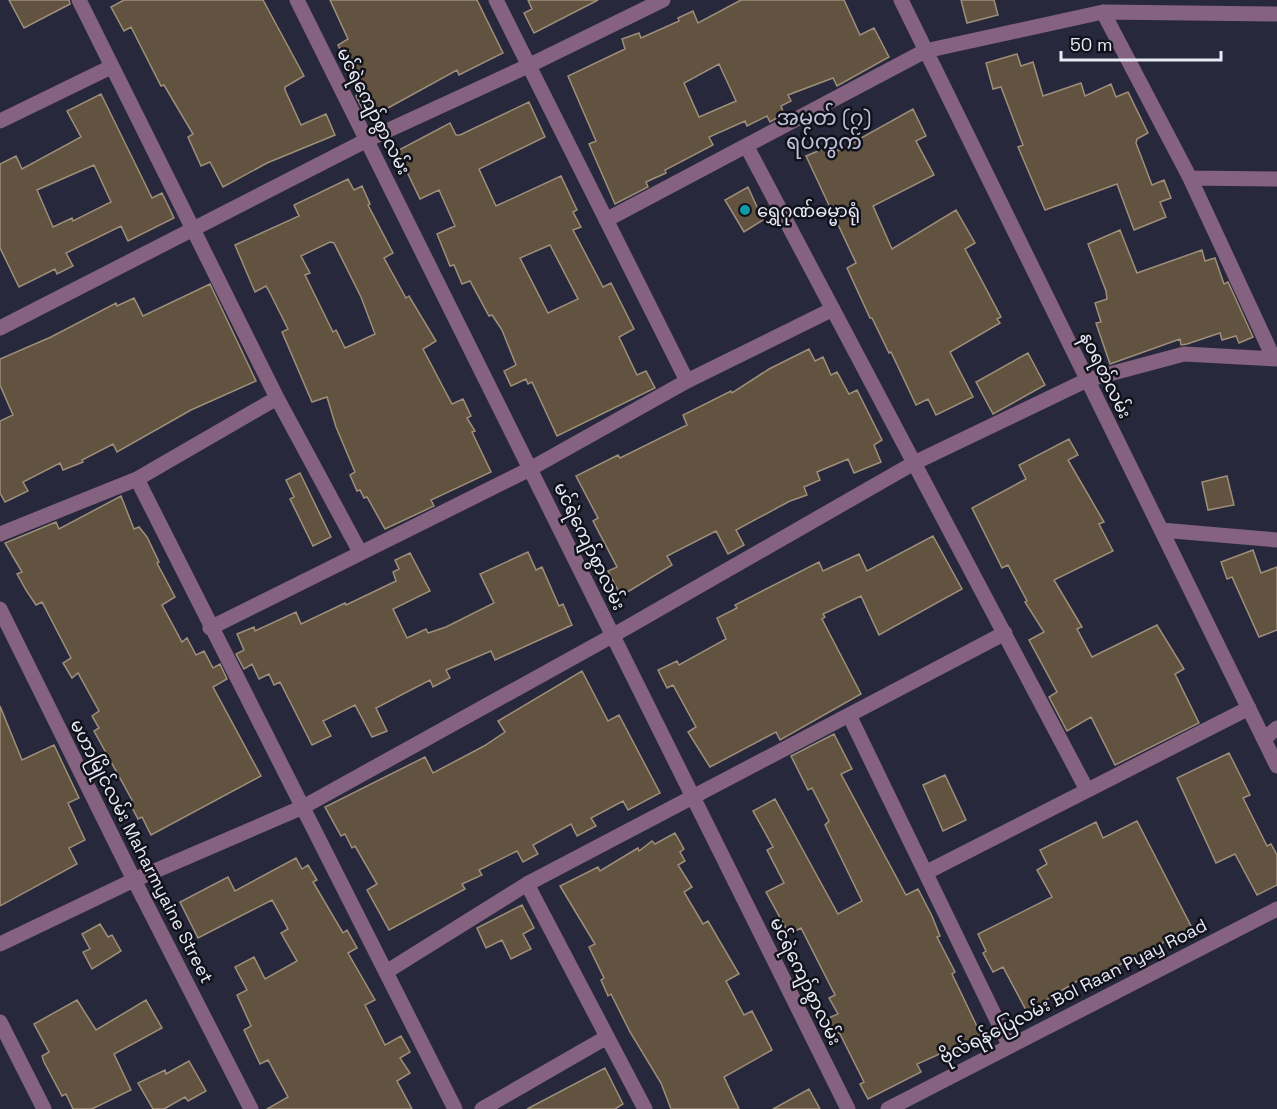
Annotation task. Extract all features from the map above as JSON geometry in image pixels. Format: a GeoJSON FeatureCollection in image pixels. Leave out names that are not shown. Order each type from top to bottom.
{"type":"FeatureCollection","features":[{"type":"Feature","properties":{"kind":"street"},"geometry":{"type":"LineString","coordinates":[[79,0],[277,398],[360,552]]}},
{"type":"Feature","properties":{"kind":"street","name":"မင်ရဲကျော်စွာလမ်း"},"geometry":{"type":"LineString","coordinates":[[297,0],[848,1109]]}},
{"type":"Feature","properties":{"kind":"street"},"geometry":{"type":"LineString","coordinates":[[496,0],[687,381]]}},
{"type":"Feature","properties":{"kind":"street"},"geometry":{"type":"LineString","coordinates":[[0,328],[193,231],[366,140],[530,65],[663,0]]}},
{"type":"Feature","properties":{"kind":"street","name":"နဝရတ်လမ်း"},"geometry":{"type":"LineString","coordinates":[[901,0],[1277,766]]}},
{"type":"Feature","properties":{"kind":"street"},"geometry":{"type":"LineString","coordinates":[[606,220],[925,51],[1103,12],[1277,14]]}},
{"type":"Feature","properties":{"kind":"street"},"geometry":{"type":"LineString","coordinates":[[0,944],[134,880],[303,807],[612,636],[914,463],[1087,380],[1184,354],[1275,359],[1190,178],[1103,12]]}},
{"type":"Feature","properties":{"kind":"street"},"geometry":{"type":"LineString","coordinates":[[0,121],[111,68]]}},
{"type":"Feature","properties":{"kind":"street"},"geometry":{"type":"LineString","coordinates":[[747,147],[1087,790]]}},
{"type":"Feature","properties":{"kind":"street"},"geometry":{"type":"LineString","coordinates":[[1190,178],[1277,179]]}},
{"type":"Feature","properties":{"kind":"street"},"geometry":{"type":"LineString","coordinates":[[210,628],[530,469],[687,381],[832,309]]}},
{"type":"Feature","properties":{"kind":"street"},"geometry":{"type":"LineString","coordinates":[[0,534],[136,479],[277,398]]}},
{"type":"Feature","properties":{"kind":"street"},"geometry":{"type":"LineString","coordinates":[[136,479],[455,1109]]}},
{"type":"Feature","properties":{"kind":"street"},"geometry":{"type":"LineString","coordinates":[[1161,530],[1277,540]]}},
{"type":"Feature","properties":{"kind":"street","name":"မဟာမြိုင်လမ်း Maharmyaine Street"},"geometry":{"type":"LineString","coordinates":[[0,609],[134,880],[251,1109]]}},
{"type":"Feature","properties":{"kind":"street"},"geometry":{"type":"LineString","coordinates":[[386,972],[527,884],[1005,633]]}},
{"type":"Feature","properties":{"kind":"street"},"geometry":{"type":"LineString","coordinates":[[927,872],[1249,708]]}},
{"type":"Feature","properties":{"kind":"street"},"geometry":{"type":"LineString","coordinates":[[849,715],[1009,1045]]}},
{"type":"Feature","properties":{"kind":"street"},"geometry":{"type":"LineString","coordinates":[[1264,739],[1277,728]]}},
{"type":"Feature","properties":{"kind":"street"},"geometry":{"type":"LineString","coordinates":[[527,884],[645,1109]]}},
{"type":"Feature","properties":{"kind":"street","name":"ဗိုလ်ရန်ပြေလမ်း Bol Raan Pyay Road"},"geometry":{"type":"LineString","coordinates":[[888,1109],[1277,909]]}},
{"type":"Feature","properties":{"kind":"street"},"geometry":{"type":"LineString","coordinates":[[0,1022],[40,1108]]}},
{"type":"Feature","properties":{"kind":"street"},"geometry":{"type":"LineString","coordinates":[[482,1109],[607,1037]]}},
{"type":"Feature","properties":{"kind":"building"},"geometry":{"type":"Polygon","coordinates":[[[9,0],[69,0],[70,4],[24,28],[9,0]]]}},
{"type":"Feature","properties":{"kind":"building"},"geometry":{"type":"Polygon","coordinates":[[[124,0],[263,0],[304,76],[285,87],[301,125],[326,114],[335,135],[267,163],[223,187],[210,162],[201,166],[188,137],[193,134],[164,85],[161,86],[131,27],[124,31],[111,7],[124,0]]]}},
{"type":"Feature","properties":{"kind":"building"},"geometry":{"type":"Polygon","coordinates":[[[330,0],[477,0],[503,53],[459,75],[457,70],[388,108],[372,113],[370,110],[364,112],[356,96],[361,93],[338,45],[348,39],[330,0]]]}},
{"type":"Feature","properties":{"kind":"building"},"geometry":{"type":"Polygon","coordinates":[[[528,0],[598,0],[534,33],[524,13],[532,9],[528,0]]]}},
{"type":"Feature","properties":{"kind":"building"},"geometry":{"type":"Polygon","coordinates":[[[741,0],[844,0],[860,35],[874,28],[889,57],[837,86],[833,78],[788,95],[791,101],[781,106],[784,114],[770,122],[767,116],[747,126],[745,121],[709,137],[713,145],[665,170],[666,173],[646,182],[648,187],[615,204],[589,144],[596,141],[568,76],[625,49],[622,39],[639,33],[641,38],[679,21],[678,18],[693,11],[698,23],[741,0]],[[719,64],[684,83],[699,117],[736,101],[719,64]]]}},
{"type":"Feature","properties":{"kind":"building"},"geometry":{"type":"Polygon","coordinates":[[[961,0],[994,0],[998,15],[967,23],[961,0]]]}},
{"type":"Feature","properties":{"kind":"building"},"geometry":{"type":"Polygon","coordinates":[[[1017,54],[1021,66],[1033,62],[1043,96],[1081,83],[1085,96],[1111,84],[1116,97],[1128,92],[1148,133],[1137,139],[1136,143],[1152,185],[1164,180],[1171,198],[1160,202],[1166,217],[1134,230],[1117,184],[1045,210],[1018,147],[1023,145],[1001,87],[993,89],[986,63],[1017,54]]]}},
{"type":"Feature","properties":{"kind":"building"},"geometry":{"type":"Polygon","coordinates":[[[101,94],[152,198],[162,193],[174,218],[128,241],[121,226],[66,253],[73,266],[57,274],[55,269],[19,287],[0,248],[0,164],[16,156],[22,169],[81,137],[67,111],[101,94]],[[94,165],[37,190],[53,227],[72,218],[73,221],[111,202],[94,165]]]}},
{"type":"Feature","properties":{"kind":"building"},"geometry":{"type":"Polygon","coordinates":[[[529,102],[545,137],[479,169],[496,206],[561,176],[577,210],[573,212],[581,227],[573,230],[603,287],[611,283],[634,329],[619,337],[637,375],[646,371],[655,388],[557,436],[532,382],[528,384],[526,379],[511,386],[504,371],[516,365],[502,330],[492,315],[489,316],[470,281],[462,284],[454,265],[450,266],[437,234],[455,226],[439,190],[420,199],[397,151],[450,123],[456,135],[529,102]],[[550,245],[520,258],[548,313],[578,299],[550,245]]]}},
{"type":"Feature","properties":{"kind":"building"},"geometry":{"type":"Polygon","coordinates":[[[913,109],[926,136],[916,141],[934,175],[873,206],[892,249],[956,210],[975,243],[965,249],[1001,317],[997,319],[1000,323],[950,352],[973,397],[936,415],[928,399],[916,405],[891,352],[889,353],[870,318],[847,268],[856,263],[806,156],[835,144],[838,151],[913,109]]]}},
{"type":"Feature","properties":{"kind":"building"},"geometry":{"type":"Polygon","coordinates":[[[348,179],[354,190],[362,186],[370,204],[368,205],[393,253],[384,258],[406,298],[409,296],[436,341],[423,349],[452,404],[463,399],[471,416],[467,418],[475,431],[472,432],[491,472],[431,500],[434,506],[385,529],[367,497],[364,498],[360,490],[357,491],[350,475],[355,472],[336,427],[327,397],[312,402],[282,332],[288,329],[266,286],[255,292],[235,245],[299,216],[294,205],[348,179]],[[330,242],[301,256],[310,273],[305,275],[333,332],[336,330],[345,348],[375,334],[361,297],[334,243],[330,242]]]}},
{"type":"Feature","properties":{"kind":"building","name":"ရွှေဂုဏ်ဓမ္မာရုံ"},"geometry":{"type":"Polygon","coordinates":[[[748,187],[763,220],[744,232],[725,200],[748,187]]]}},
{"type":"Feature","properties":{"kind":"building"},"geometry":{"type":"Polygon","coordinates":[[[1120,230],[1137,273],[1202,250],[1205,261],[1215,258],[1224,284],[1228,282],[1253,337],[1239,343],[1236,336],[1222,340],[1220,333],[1181,345],[1180,339],[1110,364],[1096,323],[1101,322],[1095,303],[1107,299],[1106,291],[1088,244],[1120,230]]]}},
{"type":"Feature","properties":{"kind":"building"},"geometry":{"type":"Polygon","coordinates":[[[210,284],[256,381],[191,410],[117,452],[113,444],[82,460],[83,462],[63,470],[60,463],[23,482],[28,491],[5,502],[0,493],[0,421],[13,415],[0,385],[0,359],[51,337],[116,303],[117,306],[134,298],[143,316],[210,284]]]}},
{"type":"Feature","properties":{"kind":"building"},"geometry":{"type":"Polygon","coordinates":[[[809,349],[815,361],[823,357],[831,375],[837,372],[849,394],[857,390],[882,440],[874,445],[881,462],[854,473],[848,459],[817,472],[820,480],[804,487],[807,495],[790,501],[736,530],[744,545],[728,554],[716,531],[667,556],[672,565],[621,596],[608,571],[617,567],[593,521],[598,518],[576,476],[618,455],[620,458],[687,425],[683,415],[731,391],[732,393],[769,369],[809,349]]]}},
{"type":"Feature","properties":{"kind":"building"},"geometry":{"type":"Polygon","coordinates":[[[1028,353],[1045,385],[993,414],[976,382],[1028,353]]]}},
{"type":"Feature","properties":{"kind":"building"},"geometry":{"type":"Polygon","coordinates":[[[1069,439],[1078,455],[1068,460],[1104,522],[1099,524],[1113,551],[1054,580],[1082,627],[1077,629],[1092,657],[1157,625],[1184,669],[1175,674],[1199,723],[1115,765],[1091,717],[1067,731],[1049,697],[1057,692],[1029,640],[1044,632],[1025,602],[1027,601],[1008,565],[1002,568],[972,508],[1026,479],[1019,465],[1069,439]]]}},
{"type":"Feature","properties":{"kind":"building"},"geometry":{"type":"Polygon","coordinates":[[[300,473],[331,537],[313,546],[290,499],[294,497],[286,480],[300,473]]]}},
{"type":"Feature","properties":{"kind":"building"},"geometry":{"type":"Polygon","coordinates":[[[1227,476],[1234,505],[1208,510],[1202,482],[1227,476]]]}},
{"type":"Feature","properties":{"kind":"building"},"geometry":{"type":"Polygon","coordinates":[[[121,496],[134,529],[139,527],[147,537],[159,562],[157,563],[175,597],[162,605],[182,642],[187,638],[196,655],[204,651],[213,668],[220,664],[227,679],[213,687],[261,776],[151,835],[142,817],[138,819],[129,802],[132,800],[94,731],[99,728],[92,716],[99,711],[78,673],[72,678],[63,663],[71,658],[42,602],[36,605],[26,590],[17,574],[22,572],[5,543],[56,522],[59,529],[121,496]]]}},
{"type":"Feature","properties":{"kind":"building"},"geometry":{"type":"Polygon","coordinates":[[[933,536],[962,589],[879,635],[861,596],[823,614],[825,617],[822,619],[861,694],[780,740],[776,732],[710,767],[688,732],[696,727],[673,685],[667,688],[658,670],[677,661],[679,665],[726,639],[717,618],[737,608],[735,605],[819,562],[823,571],[859,554],[867,571],[933,536]]]}},
{"type":"Feature","properties":{"kind":"building"},"geometry":{"type":"Polygon","coordinates":[[[1253,550],[1261,573],[1277,567],[1277,630],[1259,637],[1232,577],[1227,579],[1221,562],[1253,550]]]}},
{"type":"Feature","properties":{"kind":"building"},"geometry":{"type":"Polygon","coordinates":[[[528,552],[536,570],[542,567],[559,606],[563,604],[572,625],[495,660],[491,651],[446,670],[450,678],[433,687],[430,680],[376,708],[387,731],[372,737],[355,705],[323,721],[331,736],[312,745],[280,682],[274,685],[269,674],[259,679],[252,664],[244,669],[236,654],[244,650],[237,634],[254,627],[255,631],[296,612],[301,624],[396,581],[393,572],[399,569],[395,560],[410,553],[430,591],[393,609],[407,638],[426,629],[428,633],[446,627],[494,603],[480,574],[528,552]]]}},
{"type":"Feature","properties":{"kind":"building"},"geometry":{"type":"Polygon","coordinates":[[[582,671],[608,721],[619,715],[660,793],[628,810],[623,801],[591,818],[596,826],[577,836],[571,824],[533,845],[538,854],[523,862],[517,851],[479,870],[482,875],[462,884],[465,889],[389,930],[367,890],[377,884],[355,846],[352,848],[345,834],[341,836],[325,807],[425,757],[433,773],[505,732],[498,721],[582,671]]]}},
{"type":"Feature","properties":{"kind":"building"},"geometry":{"type":"Polygon","coordinates":[[[0,706],[22,760],[54,745],[79,798],[68,803],[85,840],[69,848],[77,864],[0,906],[0,706]]]}},
{"type":"Feature","properties":{"kind":"building"},"geometry":{"type":"Polygon","coordinates":[[[834,734],[852,769],[841,774],[906,895],[918,889],[940,936],[937,937],[955,972],[952,974],[983,1039],[955,1053],[953,1048],[917,1064],[921,1072],[868,1099],[860,1084],[864,1082],[839,1032],[834,1035],[826,1019],[838,1014],[829,998],[835,995],[801,928],[789,934],[766,892],[784,883],[767,850],[773,847],[753,811],[775,799],[838,914],[862,901],[825,825],[829,821],[812,788],[808,790],[791,756],[834,734]]]}},
{"type":"Feature","properties":{"kind":"building"},"geometry":{"type":"Polygon","coordinates":[[[1229,753],[1250,795],[1243,798],[1267,846],[1271,844],[1277,855],[1277,885],[1257,895],[1235,854],[1216,863],[1177,778],[1229,753]]]}},
{"type":"Feature","properties":{"kind":"building"},"geometry":{"type":"Polygon","coordinates":[[[945,775],[966,820],[943,831],[923,785],[945,775]]]}},
{"type":"Feature","properties":{"kind":"building"},"geometry":{"type":"Polygon","coordinates":[[[1137,821],[1192,928],[1119,965],[1121,969],[1086,987],[1082,978],[1027,1012],[1003,967],[993,972],[983,953],[986,951],[978,934],[1052,897],[1037,870],[1047,864],[1040,850],[1096,822],[1103,838],[1137,821]]]}},
{"type":"Feature","properties":{"kind":"building"},"geometry":{"type":"Polygon","coordinates":[[[675,833],[684,849],[680,852],[685,861],[678,865],[692,887],[684,892],[703,924],[708,921],[739,974],[726,981],[744,1015],[752,1011],[772,1050],[724,1077],[739,1109],[671,1109],[661,1083],[630,1032],[611,994],[608,996],[601,980],[604,978],[589,947],[595,944],[560,886],[598,867],[600,871],[638,848],[639,851],[652,841],[655,844],[675,833]]]}},
{"type":"Feature","properties":{"kind":"building"},"geometry":{"type":"Polygon","coordinates":[[[296,858],[302,869],[308,865],[317,880],[313,882],[343,933],[347,930],[357,948],[348,953],[375,1000],[365,1005],[385,1045],[401,1036],[410,1052],[400,1058],[410,1073],[397,1081],[412,1109],[267,1109],[288,1097],[268,1060],[260,1064],[244,1030],[251,1026],[237,995],[247,990],[235,967],[254,957],[265,979],[297,961],[281,933],[288,929],[272,900],[198,938],[180,902],[228,877],[235,891],[296,858]]]}},
{"type":"Feature","properties":{"kind":"building"},"geometry":{"type":"Polygon","coordinates":[[[522,905],[534,928],[523,934],[531,949],[511,959],[502,940],[486,948],[477,928],[522,905]]]}},
{"type":"Feature","properties":{"kind":"building"},"geometry":{"type":"Polygon","coordinates":[[[100,924],[108,937],[112,935],[121,951],[92,969],[83,952],[90,949],[82,934],[100,924]]]}},
{"type":"Feature","properties":{"kind":"building"},"geometry":{"type":"Polygon","coordinates":[[[77,1000],[96,1030],[146,1000],[162,1028],[114,1054],[131,1090],[92,1109],[73,1109],[66,1094],[62,1096],[44,1062],[42,1056],[49,1052],[34,1024],[77,1000]]]}},
{"type":"Feature","properties":{"kind":"building"},"geometry":{"type":"Polygon","coordinates":[[[189,1061],[206,1091],[188,1101],[185,1097],[164,1109],[153,1109],[138,1083],[165,1070],[166,1074],[189,1061]]]}},
{"type":"Feature","properties":{"kind":"building"},"geometry":{"type":"Polygon","coordinates":[[[605,1068],[623,1104],[615,1109],[527,1109],[605,1068]]]}},
{"type":"Feature","properties":{"kind":"building"},"geometry":{"type":"Polygon","coordinates":[[[809,1089],[820,1109],[773,1109],[809,1089]]]}},
{"type":"Feature","properties":{"kind":"place","name":"ရွှေဂုဏ်ဓမ္မာရုံ"},"geometry":{"type":"Point","coordinates":[745,210]}},
{"type":"Feature","properties":{"kind":"district","name":"အမှတ် (၇) ရပ်ကွက်"},"geometry":{"type":"Point","coordinates":[824,129]}}]}
